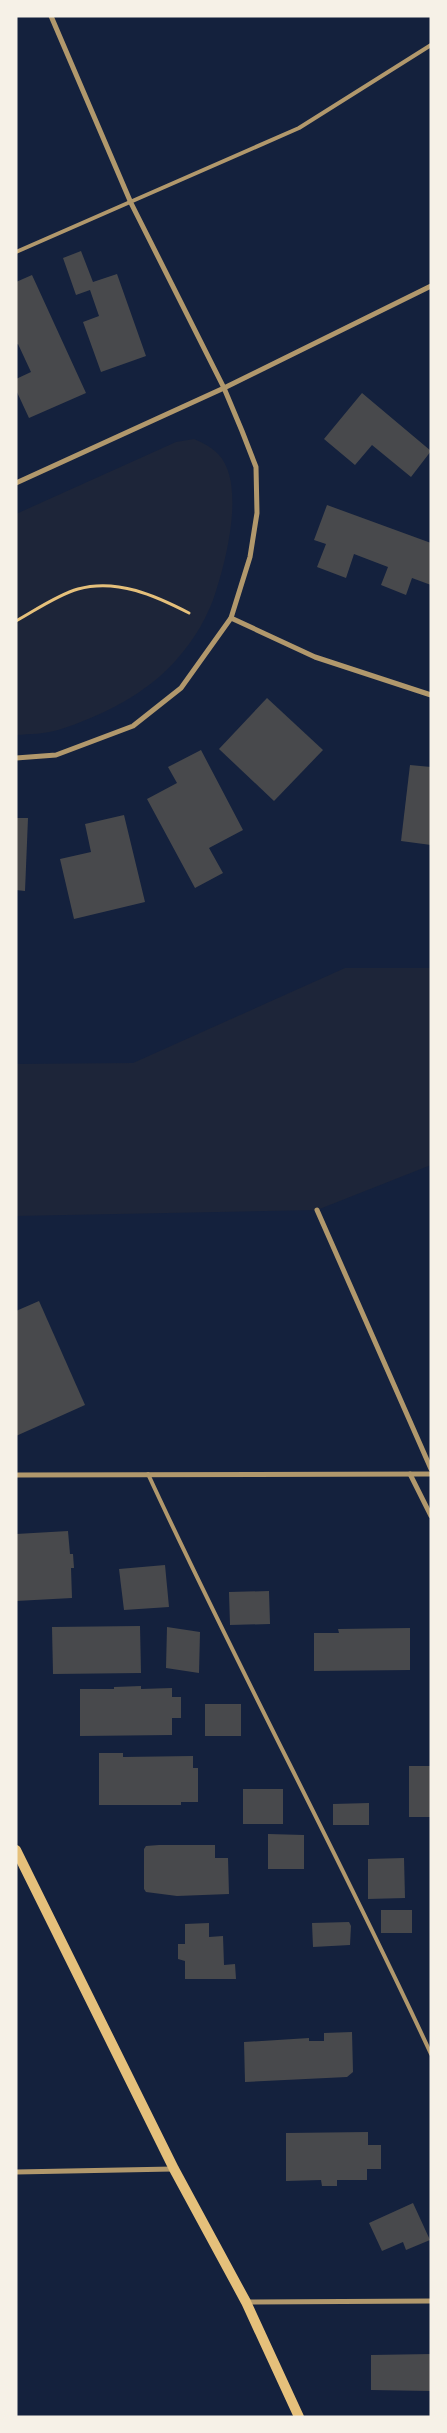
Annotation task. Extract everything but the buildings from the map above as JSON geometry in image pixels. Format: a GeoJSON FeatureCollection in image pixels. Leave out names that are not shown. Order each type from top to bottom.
{"type":"FeatureCollection","features":[{"type":"Feature","properties":{"kind":"main road"},"geometry":{"type":"LineString","coordinates":[[16,1850],[174,2169],[246,2302],[299,2417]]}},
{"type":"Feature","properties":{"kind":"street"},"geometry":{"type":"LineString","coordinates":[[16,758],[56,755],[133,726],[181,688],[231,618],[250,557],[257,513],[256,467],[224,388],[132,203],[52,16]]}},
{"type":"Feature","properties":{"kind":"street"},"geometry":{"type":"LineString","coordinates":[[16,483],[224,388],[431,286]]}},
{"type":"Feature","properties":{"kind":"street"},"geometry":{"type":"LineString","coordinates":[[231,618],[315,657],[431,695]]}},
{"type":"Feature","properties":{"kind":"street"},"geometry":{"type":"LineString","coordinates":[[316,1210],[431,1469]]}},
{"type":"Feature","properties":{"kind":"street"},"geometry":{"type":"LineString","coordinates":[[410,1474],[431,1516]]}},
{"type":"Feature","properties":{"kind":"street"},"geometry":{"type":"LineString","coordinates":[[16,1475],[431,1474]]}},
{"type":"Feature","properties":{"kind":"street"},"geometry":{"type":"LineString","coordinates":[[16,2172],[174,2169]]}},
{"type":"Feature","properties":{"kind":"street"},"geometry":{"type":"LineString","coordinates":[[246,2302],[431,2301]]}},
{"type":"Feature","properties":{"kind":"lane"},"geometry":{"type":"LineString","coordinates":[[16,252],[132,203],[299,128],[431,45]]}},
{"type":"Feature","properties":{"kind":"lane"},"geometry":{"type":"LineString","coordinates":[[148,1474],[218,1622],[390,1966],[431,2054]]}},
{"type":"Feature","properties":{"kind":"path"},"geometry":{"type":"LineString","coordinates":[[16,621],[79,589],[115,586],[152,594],[190,612]]}},
{"type":"Feature","properties":{"kind":"shaded area"},"geometry":{"type":"Polygon","coordinates":[[[194,439],[216,452],[227,468],[231,483],[232,502],[229,541],[225,560],[213,600],[200,627],[183,652],[165,672],[122,703],[74,725],[58,730],[16,735],[16,514],[176,442],[194,439]]]}},
{"type":"Feature","properties":{"kind":"shaded area"},"geometry":{"type":"Polygon","coordinates":[[[345,968],[431,968],[431,1165],[317,1210],[16,1216],[16,1064],[133,1063],[345,968]]]}}]}
